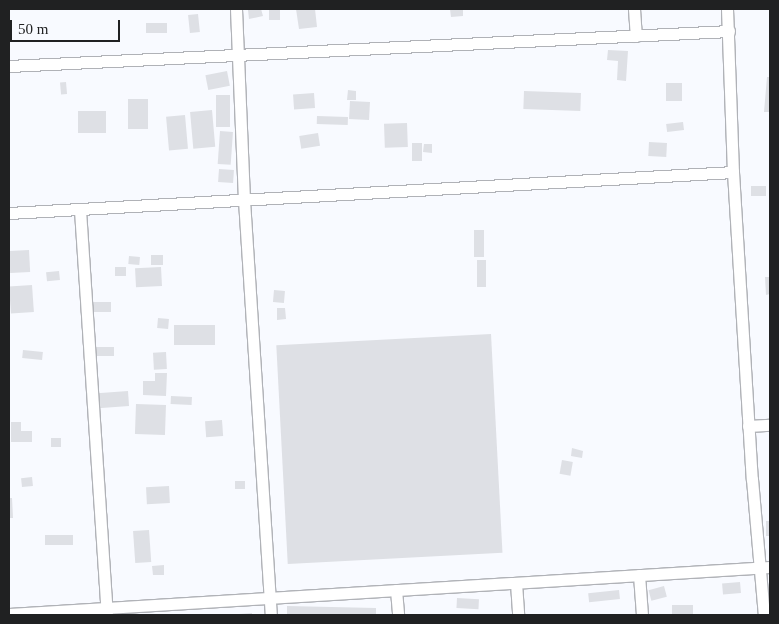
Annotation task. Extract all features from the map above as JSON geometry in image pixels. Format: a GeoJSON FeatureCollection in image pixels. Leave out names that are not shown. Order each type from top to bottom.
{"type":"FeatureCollection","features":[{"type":"Feature","properties":{"kind":"street"},"geometry":{"type":"LineString","coordinates":[[236,9],[244,200],[271,615]]}},
{"type":"Feature","properties":{"kind":"street"},"geometry":{"type":"LineString","coordinates":[[634,9],[636,36]]}},
{"type":"Feature","properties":{"kind":"street"},"geometry":{"type":"LineString","coordinates":[[727,9],[733,172],[748,426],[766,567],[764,615]]}},
{"type":"Feature","properties":{"kind":"street"},"geometry":{"type":"LineString","coordinates":[[9,66],[729,31]]}},
{"type":"Feature","properties":{"kind":"street"},"geometry":{"type":"LineString","coordinates":[[9,213],[733,172]]}},
{"type":"Feature","properties":{"kind":"street"},"geometry":{"type":"LineString","coordinates":[[80,210],[107,612]]}},
{"type":"Feature","properties":{"kind":"street"},"geometry":{"type":"LineString","coordinates":[[748,426],[770,425]]}},
{"type":"Feature","properties":{"kind":"street"},"geometry":{"type":"LineString","coordinates":[[9,614],[107,612],[270,598],[766,567]]}},
{"type":"Feature","properties":{"kind":"street"},"geometry":{"type":"LineString","coordinates":[[639,575],[642,615]]}},
{"type":"Feature","properties":{"kind":"street"},"geometry":{"type":"LineString","coordinates":[[516,583],[518,615]]}},
{"type":"Feature","properties":{"kind":"street"},"geometry":{"type":"LineString","coordinates":[[396,590],[398,615]]}},
{"type":"Feature","properties":{"kind":"building"},"geometry":{"type":"Polygon","coordinates":[[[261,9],[263,16],[249,19],[248,10],[261,9]]]}},
{"type":"Feature","properties":{"kind":"building"},"geometry":{"type":"Polygon","coordinates":[[[296,9],[315,9],[317,27],[299,29],[296,9]]]}},
{"type":"Feature","properties":{"kind":"building"},"geometry":{"type":"Polygon","coordinates":[[[450,9],[463,9],[463,16],[451,17],[450,9]]]}},
{"type":"Feature","properties":{"kind":"building"},"geometry":{"type":"Polygon","coordinates":[[[269,10],[280,10],[280,20],[269,20],[269,10]]]}},
{"type":"Feature","properties":{"kind":"building"},"geometry":{"type":"Polygon","coordinates":[[[198,14],[200,32],[190,33],[188,15],[198,14]]]}},
{"type":"Feature","properties":{"kind":"building"},"geometry":{"type":"Polygon","coordinates":[[[146,23],[167,23],[167,33],[146,33],[146,23]]]}},
{"type":"Feature","properties":{"kind":"building"},"geometry":{"type":"Polygon","coordinates":[[[608,50],[628,51],[626,81],[617,80],[618,61],[607,60],[608,50]]]}},
{"type":"Feature","properties":{"kind":"building"},"geometry":{"type":"Polygon","coordinates":[[[227,71],[230,86],[208,90],[205,75],[227,71]]]}},
{"type":"Feature","properties":{"kind":"building"},"geometry":{"type":"Polygon","coordinates":[[[767,77],[770,77],[770,112],[764,112],[767,77]]]}},
{"type":"Feature","properties":{"kind":"building"},"geometry":{"type":"Polygon","coordinates":[[[66,82],[67,94],[61,94],[60,83],[66,82]]]}},
{"type":"Feature","properties":{"kind":"building"},"geometry":{"type":"Polygon","coordinates":[[[666,83],[682,83],[682,101],[666,101],[666,83]]]}},
{"type":"Feature","properties":{"kind":"building"},"geometry":{"type":"Polygon","coordinates":[[[348,90],[356,91],[356,100],[347,100],[348,90]]]}},
{"type":"Feature","properties":{"kind":"building"},"geometry":{"type":"Polygon","coordinates":[[[524,91],[581,93],[580,111],[523,109],[524,91]]]}},
{"type":"Feature","properties":{"kind":"building"},"geometry":{"type":"Polygon","coordinates":[[[314,93],[315,108],[294,109],[293,94],[314,93]]]}},
{"type":"Feature","properties":{"kind":"building"},"geometry":{"type":"Polygon","coordinates":[[[216,95],[230,95],[230,127],[216,127],[216,95]]]}},
{"type":"Feature","properties":{"kind":"building"},"geometry":{"type":"Polygon","coordinates":[[[128,99],[148,99],[148,129],[128,129],[128,99]]]}},
{"type":"Feature","properties":{"kind":"building"},"geometry":{"type":"Polygon","coordinates":[[[350,101],[370,102],[369,120],[349,119],[350,101]]]}},
{"type":"Feature","properties":{"kind":"building"},"geometry":{"type":"Polygon","coordinates":[[[212,110],[215,147],[193,149],[190,112],[212,110]]]}},
{"type":"Feature","properties":{"kind":"building"},"geometry":{"type":"Polygon","coordinates":[[[78,111],[106,111],[106,133],[78,133],[78,111]]]}},
{"type":"Feature","properties":{"kind":"building"},"geometry":{"type":"Polygon","coordinates":[[[185,115],[188,149],[169,151],[166,117],[185,115]]]}},
{"type":"Feature","properties":{"kind":"building"},"geometry":{"type":"Polygon","coordinates":[[[317,116],[348,117],[348,125],[317,124],[317,116]]]}},
{"type":"Feature","properties":{"kind":"building"},"geometry":{"type":"Polygon","coordinates":[[[683,122],[684,130],[667,132],[666,124],[683,122]]]}},
{"type":"Feature","properties":{"kind":"building"},"geometry":{"type":"Polygon","coordinates":[[[407,123],[408,147],[385,148],[384,124],[407,123]]]}},
{"type":"Feature","properties":{"kind":"building"},"geometry":{"type":"Polygon","coordinates":[[[220,131],[233,132],[231,165],[218,164],[220,131]]]}},
{"type":"Feature","properties":{"kind":"building"},"geometry":{"type":"Polygon","coordinates":[[[318,133],[320,146],[301,149],[299,136],[318,133]]]}},
{"type":"Feature","properties":{"kind":"building"},"geometry":{"type":"Polygon","coordinates":[[[649,142],[667,143],[666,157],[648,156],[649,142]]]}},
{"type":"Feature","properties":{"kind":"building"},"geometry":{"type":"Polygon","coordinates":[[[412,143],[422,143],[422,161],[412,161],[412,143]]]}},
{"type":"Feature","properties":{"kind":"building"},"geometry":{"type":"Polygon","coordinates":[[[424,144],[432,144],[432,153],[423,152],[424,144]]]}},
{"type":"Feature","properties":{"kind":"building"},"geometry":{"type":"Polygon","coordinates":[[[219,169],[234,170],[233,183],[218,182],[219,169]]]}},
{"type":"Feature","properties":{"kind":"building"},"geometry":{"type":"Polygon","coordinates":[[[751,186],[766,186],[766,196],[751,196],[751,186]]]}},
{"type":"Feature","properties":{"kind":"building"},"geometry":{"type":"Polygon","coordinates":[[[474,230],[484,230],[484,257],[474,257],[474,230]]]}},
{"type":"Feature","properties":{"kind":"building"},"geometry":{"type":"Polygon","coordinates":[[[29,250],[30,272],[10,273],[9,251],[29,250]]]}},
{"type":"Feature","properties":{"kind":"building"},"geometry":{"type":"Polygon","coordinates":[[[151,255],[163,255],[163,265],[151,265],[151,255]]]}},
{"type":"Feature","properties":{"kind":"building"},"geometry":{"type":"Polygon","coordinates":[[[129,256],[140,257],[139,265],[128,264],[129,256]]]}},
{"type":"Feature","properties":{"kind":"building"},"geometry":{"type":"Polygon","coordinates":[[[477,260],[486,260],[486,287],[477,287],[477,260]]]}},
{"type":"Feature","properties":{"kind":"building"},"geometry":{"type":"Polygon","coordinates":[[[115,267],[126,267],[126,276],[115,276],[115,267]]]}},
{"type":"Feature","properties":{"kind":"building"},"geometry":{"type":"Polygon","coordinates":[[[161,267],[162,286],[136,287],[135,268],[161,267]]]}},
{"type":"Feature","properties":{"kind":"building"},"geometry":{"type":"Polygon","coordinates":[[[59,271],[60,280],[47,281],[46,272],[59,271]]]}},
{"type":"Feature","properties":{"kind":"building"},"geometry":{"type":"Polygon","coordinates":[[[765,277],[770,277],[770,294],[766,295],[765,277]]]}},
{"type":"Feature","properties":{"kind":"building"},"geometry":{"type":"Polygon","coordinates":[[[32,285],[34,312],[11,314],[9,287],[32,285]]]}},
{"type":"Feature","properties":{"kind":"building"},"geometry":{"type":"Polygon","coordinates":[[[274,290],[285,291],[284,303],[273,302],[274,290]]]}},
{"type":"Feature","properties":{"kind":"building"},"geometry":{"type":"Polygon","coordinates":[[[93,302],[111,302],[111,312],[93,312],[93,302]]]}},
{"type":"Feature","properties":{"kind":"building"},"geometry":{"type":"Polygon","coordinates":[[[277,308],[285,308],[286,319],[277,320],[277,308]]]}},
{"type":"Feature","properties":{"kind":"building"},"geometry":{"type":"Polygon","coordinates":[[[158,318],[169,319],[168,329],[157,328],[158,318]]]}},
{"type":"Feature","properties":{"kind":"building"},"geometry":{"type":"Polygon","coordinates":[[[174,325],[215,325],[215,345],[174,345],[174,325]]]}},
{"type":"Feature","properties":{"kind":"building"},"geometry":{"type":"Polygon","coordinates":[[[491,334],[502,553],[288,564],[276,345],[491,334]]]}},
{"type":"Feature","properties":{"kind":"building"},"geometry":{"type":"Polygon","coordinates":[[[96,347],[114,347],[114,356],[96,356],[96,347]]]}},
{"type":"Feature","properties":{"kind":"building"},"geometry":{"type":"Polygon","coordinates":[[[23,350],[43,352],[42,360],[22,358],[23,350]]]}},
{"type":"Feature","properties":{"kind":"building"},"geometry":{"type":"Polygon","coordinates":[[[166,352],[167,369],[154,370],[153,353],[166,352]]]}},
{"type":"Feature","properties":{"kind":"building"},"geometry":{"type":"Polygon","coordinates":[[[155,373],[167,373],[166,396],[143,395],[143,381],[155,381],[155,373]]]}},
{"type":"Feature","properties":{"kind":"building"},"geometry":{"type":"Polygon","coordinates":[[[128,391],[129,406],[98,408],[97,393],[128,391]]]}},
{"type":"Feature","properties":{"kind":"building"},"geometry":{"type":"Polygon","coordinates":[[[171,396],[192,397],[192,405],[171,404],[171,396]]]}},
{"type":"Feature","properties":{"kind":"building"},"geometry":{"type":"Polygon","coordinates":[[[136,404],[166,405],[165,435],[135,434],[136,404]]]}},
{"type":"Feature","properties":{"kind":"building"},"geometry":{"type":"Polygon","coordinates":[[[222,420],[223,436],[206,437],[205,421],[222,420]]]}},
{"type":"Feature","properties":{"kind":"building"},"geometry":{"type":"Polygon","coordinates":[[[11,422],[21,422],[21,431],[32,431],[32,442],[11,442],[11,422]]]}},
{"type":"Feature","properties":{"kind":"building"},"geometry":{"type":"Polygon","coordinates":[[[51,438],[61,438],[61,447],[51,447],[51,438]]]}},
{"type":"Feature","properties":{"kind":"building"},"geometry":{"type":"Polygon","coordinates":[[[572,448],[583,451],[582,458],[571,456],[572,448]]]}},
{"type":"Feature","properties":{"kind":"building"},"geometry":{"type":"Polygon","coordinates":[[[562,460],[573,462],[570,476],[560,474],[562,460]]]}},
{"type":"Feature","properties":{"kind":"building"},"geometry":{"type":"Polygon","coordinates":[[[32,477],[33,486],[22,487],[21,478],[32,477]]]}},
{"type":"Feature","properties":{"kind":"building"},"geometry":{"type":"Polygon","coordinates":[[[235,481],[245,481],[245,489],[235,489],[235,481]]]}},
{"type":"Feature","properties":{"kind":"building"},"geometry":{"type":"Polygon","coordinates":[[[169,486],[170,503],[147,504],[146,487],[169,486]]]}},
{"type":"Feature","properties":{"kind":"building"},"geometry":{"type":"Polygon","coordinates":[[[9,498],[12,498],[13,518],[9,518],[9,498]]]}},
{"type":"Feature","properties":{"kind":"building"},"geometry":{"type":"Polygon","coordinates":[[[766,521],[770,521],[770,536],[766,536],[766,521]]]}},
{"type":"Feature","properties":{"kind":"building"},"geometry":{"type":"Polygon","coordinates":[[[149,530],[151,562],[135,563],[133,531],[149,530]]]}},
{"type":"Feature","properties":{"kind":"building"},"geometry":{"type":"Polygon","coordinates":[[[45,535],[73,535],[73,545],[45,545],[45,535]]]}},
{"type":"Feature","properties":{"kind":"building"},"geometry":{"type":"Polygon","coordinates":[[[164,565],[164,575],[153,575],[152,566],[164,565]]]}},
{"type":"Feature","properties":{"kind":"building"},"geometry":{"type":"Polygon","coordinates":[[[740,582],[741,593],[723,595],[722,584],[740,582]]]}},
{"type":"Feature","properties":{"kind":"building"},"geometry":{"type":"Polygon","coordinates":[[[664,586],[667,597],[651,601],[649,590],[664,586]]]}},
{"type":"Feature","properties":{"kind":"building"},"geometry":{"type":"Polygon","coordinates":[[[619,590],[620,599],[589,602],[588,593],[619,590]]]}},
{"type":"Feature","properties":{"kind":"building"},"geometry":{"type":"Polygon","coordinates":[[[457,598],[479,599],[478,609],[456,608],[457,598]]]}},
{"type":"Feature","properties":{"kind":"building"},"geometry":{"type":"Polygon","coordinates":[[[672,605],[693,605],[693,615],[672,615],[672,605]]]}},
{"type":"Feature","properties":{"kind":"building"},"geometry":{"type":"Polygon","coordinates":[[[287,606],[376,608],[376,615],[287,615],[287,606]]]}},
{"type":"Feature","properties":{"kind":"building"},"geometry":{"type":"Polygon","coordinates":[[[252,613],[252,615],[239,614],[252,613]]]}}]}
